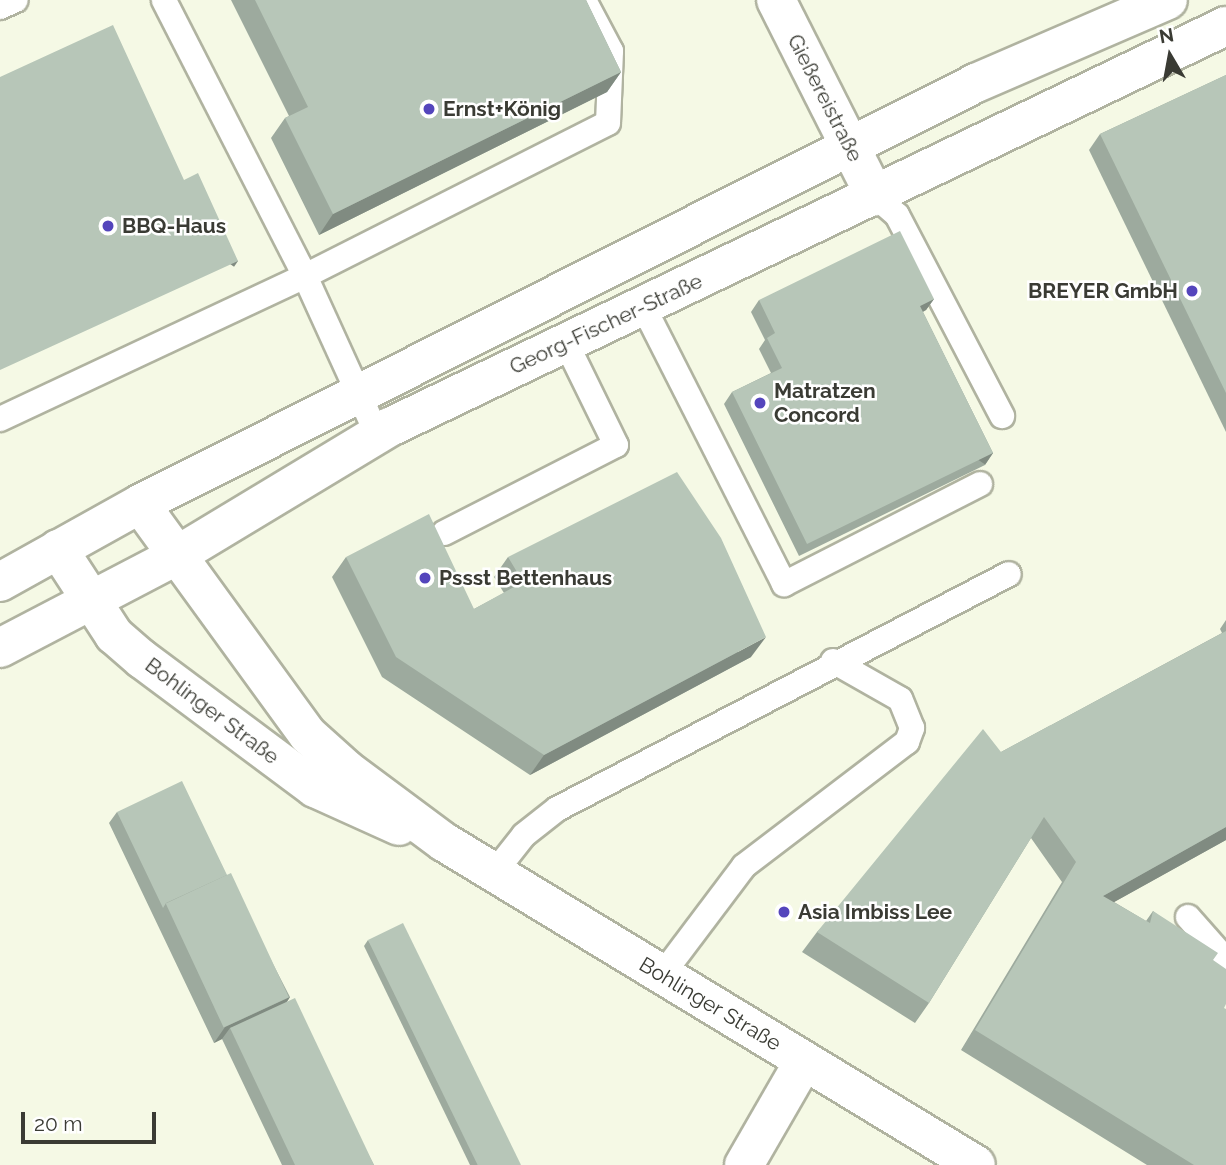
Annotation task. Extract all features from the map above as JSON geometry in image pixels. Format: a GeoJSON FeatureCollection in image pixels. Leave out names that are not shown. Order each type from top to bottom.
{"type":"FeatureCollection","features":[{"type":"Feature","properties":{"kind":"main road","name":"Gießereistraße"},"geometry":{"type":"LineString","coordinates":[[775,0],[875,196]]}},
{"type":"Feature","properties":{"kind":"main road"},"geometry":{"type":"LineString","coordinates":[[0,582],[140,504],[851,149],[984,79],[1168,0]]}},
{"type":"Feature","properties":{"kind":"main road","name":"Georg-Fischer-Straße"},"geometry":{"type":"LineString","coordinates":[[0,648],[176,556],[377,434],[1226,26]]}},
{"type":"Feature","properties":{"kind":"main road","name":"Bohlinger Straße"},"geometry":{"type":"LineString","coordinates":[[140,504],[308,735],[444,842],[976,1165]]}},
{"type":"Feature","properties":{"kind":"main road","name":"Bohlinger Straße"},"geometry":{"type":"LineString","coordinates":[[58,549],[90,603],[142,659],[315,788],[444,842]]}},
{"type":"Feature","properties":{"kind":"main road"},"geometry":{"type":"LineString","coordinates":[[744,1165],[804,1061]]}},
{"type":"Feature","properties":{"kind":"lane"},"geometry":{"type":"LineString","coordinates":[[0,7],[16,0]]}},
{"type":"Feature","properties":{"kind":"lane"},"geometry":{"type":"LineString","coordinates":[[164,0],[305,276],[355,397],[377,434]]}},
{"type":"Feature","properties":{"kind":"lane"},"geometry":{"type":"LineString","coordinates":[[0,419],[305,276],[608,123],[611,51],[584,0]]}},
{"type":"Feature","properties":{"kind":"lane"},"geometry":{"type":"LineString","coordinates":[[875,196],[897,215],[1002,416]]}},
{"type":"Feature","properties":{"kind":"lane"},"geometry":{"type":"LineString","coordinates":[[643,306],[784,584],[980,484]]}},
{"type":"Feature","properties":{"kind":"lane"},"geometry":{"type":"LineString","coordinates":[[444,533],[616,445],[566,343]]}},
{"type":"Feature","properties":{"kind":"lane"},"geometry":{"type":"LineString","coordinates":[[494,873],[539,820],[833,661],[1009,574]]}},
{"type":"Feature","properties":{"kind":"lane"},"geometry":{"type":"LineString","coordinates":[[662,975],[744,866],[906,741],[912,728],[900,699],[833,661]]}},
{"type":"Feature","properties":{"kind":"lane"},"geometry":{"type":"LineString","coordinates":[[1188,917],[1226,960]]}},
{"type":"Feature","properties":{"kind":"building","name":"Ernst+König"},"geometry":{"type":"Polygon","coordinates":[[[255,0],[586,0],[621,72],[333,214],[285,118],[308,107],[255,0]]]}},
{"type":"Feature","properties":{"kind":"building","name":"BBQ-Haus"},"geometry":{"type":"Polygon","coordinates":[[[113,25],[184,180],[198,173],[238,261],[0,370],[0,77],[113,25]]]}},
{"type":"Feature","properties":{"kind":"building","name":"BREYER GmbH"},"geometry":{"type":"Polygon","coordinates":[[[1226,75],[1226,393],[1100,134],[1226,75]]]}},
{"type":"Feature","properties":{"kind":"building"},"geometry":{"type":"Polygon","coordinates":[[[900,231],[934,299],[920,306],[993,453],[807,544],[732,392],[782,368],[767,338],[775,333],[759,300],[900,231]]]}},
{"type":"Feature","properties":{"kind":"building"},"geometry":{"type":"Polygon","coordinates":[[[677,472],[721,538],[766,637],[544,755],[396,657],[346,557],[429,514],[474,609],[523,582],[508,557],[677,472]]]}},
{"type":"Feature","properties":{"kind":"building"},"geometry":{"type":"Polygon","coordinates":[[[1226,631],[1226,827],[1103,896],[1150,923],[1153,911],[1218,953],[1213,960],[1226,969],[1226,1165],[1194,1165],[975,1030],[1076,862],[1044,817],[929,1003],[817,932],[983,729],[1001,752],[1226,631]]]}},
{"type":"Feature","properties":{"kind":"building"},"geometry":{"type":"Polygon","coordinates":[[[182,781],[227,875],[166,903],[163,908],[117,812],[182,781]]]}},
{"type":"Feature","properties":{"kind":"building"},"geometry":{"type":"Polygon","coordinates":[[[231,873],[289,997],[224,1028],[166,903],[231,873]]]}},
{"type":"Feature","properties":{"kind":"building"},"geometry":{"type":"Polygon","coordinates":[[[403,923],[521,1165],[478,1165],[368,940],[403,923]]]}},
{"type":"Feature","properties":{"kind":"building"},"geometry":{"type":"Polygon","coordinates":[[[295,998],[374,1165],[295,1165],[230,1028],[295,998]]]}},
{"type":"Feature","properties":{"kind":"place","name":"Ernst+König"},"geometry":{"type":"Point","coordinates":[429,109]}},
{"type":"Feature","properties":{"kind":"place","name":"BBQ-Haus"},"geometry":{"type":"Point","coordinates":[108,226]}},
{"type":"Feature","properties":{"kind":"place","name":"BREYER GmbH"},"geometry":{"type":"Point","coordinates":[1192,291]}},
{"type":"Feature","properties":{"kind":"place","name":"Matratzen Concord"},"geometry":{"type":"Point","coordinates":[760,403]}},
{"type":"Feature","properties":{"kind":"place","name":"Pssst Bettenhaus"},"geometry":{"type":"Point","coordinates":[425,578]}},
{"type":"Feature","properties":{"kind":"place","name":"Asia Imbiss Lee"},"geometry":{"type":"Point","coordinates":[784,912]}}]}
